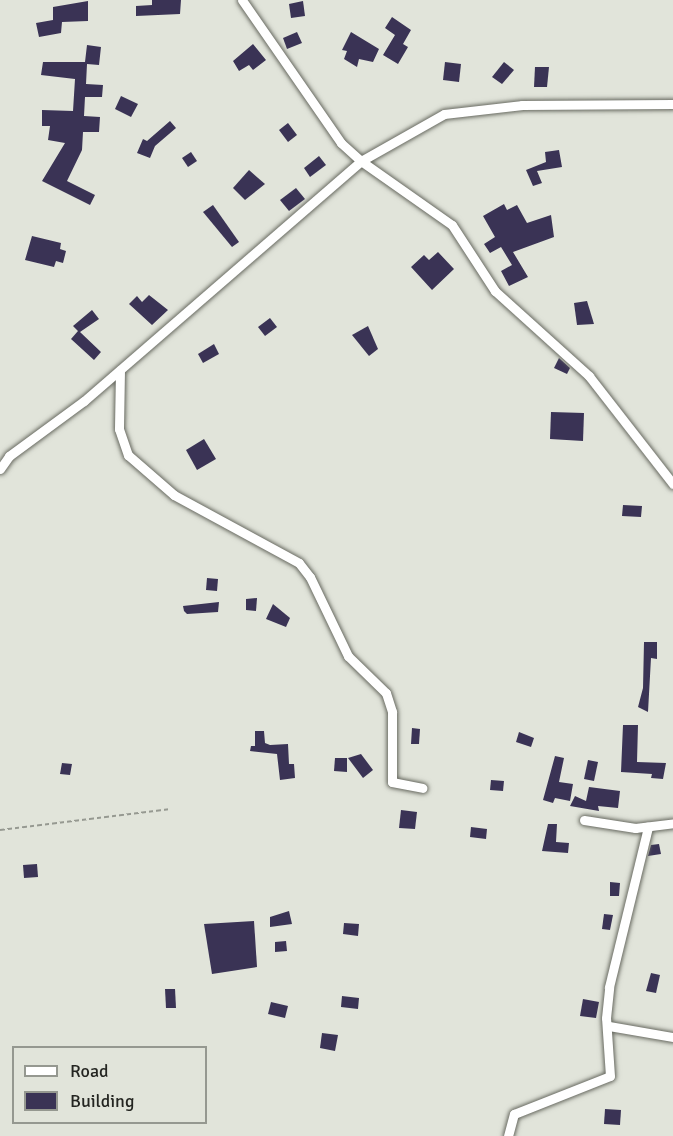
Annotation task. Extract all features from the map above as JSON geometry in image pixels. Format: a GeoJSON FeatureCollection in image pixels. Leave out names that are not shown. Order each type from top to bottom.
{"type":"FeatureCollection","features":[{"type":"Feature","properties":{"kind":"street"},"geometry":{"type":"LineString","coordinates":[[242,0],[341,143],[361,161],[452,225],[495,291],[589,376],[673,484]]}},
{"type":"Feature","properties":{"kind":"street"},"geometry":{"type":"LineString","coordinates":[[0,469],[9,456],[120,370],[361,161],[444,114],[522,105],[673,104]]}},
{"type":"Feature","properties":{"kind":"street"},"geometry":{"type":"LineString","coordinates":[[120,370],[119,429],[128,455],[174,495],[299,563],[310,577],[348,656],[386,693],[392,712],[392,782],[422,788]]}},
{"type":"Feature","properties":{"kind":"street"},"geometry":{"type":"LineString","coordinates":[[584,820],[648,827],[673,823]]}},
{"type":"Feature","properties":{"kind":"street"},"geometry":{"type":"LineString","coordinates":[[508,1136],[514,1114],[610,1076],[609,1026],[606,1018],[609,987],[648,827]]}},
{"type":"Feature","properties":{"kind":"street"},"geometry":{"type":"LineString","coordinates":[[609,1026],[673,1037]]}},
{"type":"Feature","properties":{"kind":"path"},"geometry":{"type":"LineString","coordinates":[[0,830],[171,809]]}},
{"type":"Feature","properties":{"kind":"building"},"geometry":{"type":"Polygon","coordinates":[[[152,0],[181,0],[180,14],[136,16],[136,6],[152,5],[152,0]]]}},
{"type":"Feature","properties":{"kind":"building"},"geometry":{"type":"Polygon","coordinates":[[[88,1],[88,21],[62,22],[61,33],[39,37],[36,23],[53,20],[53,7],[88,1]]]}},
{"type":"Feature","properties":{"kind":"building"},"geometry":{"type":"Polygon","coordinates":[[[303,1],[305,16],[291,18],[289,4],[303,1]]]}},
{"type":"Feature","properties":{"kind":"building"},"geometry":{"type":"Polygon","coordinates":[[[392,17],[411,30],[403,44],[408,47],[398,64],[383,55],[395,35],[385,28],[392,17]]]}},
{"type":"Feature","properties":{"kind":"building"},"geometry":{"type":"Polygon","coordinates":[[[297,32],[302,43],[287,49],[283,38],[297,32]]]}},
{"type":"Feature","properties":{"kind":"building"},"geometry":{"type":"Polygon","coordinates":[[[351,32],[379,49],[373,62],[359,59],[357,67],[344,59],[347,51],[342,50],[351,32]]]}},
{"type":"Feature","properties":{"kind":"building"},"geometry":{"type":"Polygon","coordinates":[[[253,44],[266,60],[253,70],[249,65],[239,71],[233,61],[253,44]]]}},
{"type":"Feature","properties":{"kind":"building"},"geometry":{"type":"Polygon","coordinates":[[[87,45],[101,47],[99,65],[87,64],[86,84],[103,85],[102,97],[85,97],[84,116],[100,117],[99,132],[83,132],[82,150],[67,181],[95,195],[90,205],[42,181],[65,143],[48,140],[50,126],[42,126],[42,110],[73,111],[75,79],[41,75],[43,62],[85,62],[87,45]]]}},
{"type":"Feature","properties":{"kind":"building"},"geometry":{"type":"Polygon","coordinates":[[[445,62],[461,64],[459,82],[443,80],[445,62]]]}},
{"type":"Feature","properties":{"kind":"building"},"geometry":{"type":"Polygon","coordinates":[[[504,62],[514,70],[502,84],[492,77],[504,62]]]}},
{"type":"Feature","properties":{"kind":"building"},"geometry":{"type":"Polygon","coordinates":[[[535,67],[549,67],[547,87],[534,87],[535,67]]]}},
{"type":"Feature","properties":{"kind":"building"},"geometry":{"type":"Polygon","coordinates":[[[121,96],[138,104],[131,117],[115,109],[121,96]]]}},
{"type":"Feature","properties":{"kind":"building"},"geometry":{"type":"Polygon","coordinates":[[[170,121],[176,128],[155,146],[150,158],[137,153],[143,139],[147,141],[170,121]]]}},
{"type":"Feature","properties":{"kind":"building"},"geometry":{"type":"Polygon","coordinates":[[[288,123],[297,135],[288,142],[279,130],[288,123]]]}},
{"type":"Feature","properties":{"kind":"building"},"geometry":{"type":"Polygon","coordinates":[[[559,150],[562,167],[537,171],[542,183],[533,186],[526,170],[546,162],[545,152],[559,150]]]}},
{"type":"Feature","properties":{"kind":"building"},"geometry":{"type":"Polygon","coordinates":[[[191,152],[197,161],[188,167],[182,158],[191,152]]]}},
{"type":"Feature","properties":{"kind":"building"},"geometry":{"type":"Polygon","coordinates":[[[319,156],[326,165],[310,177],[304,168],[319,156]]]}},
{"type":"Feature","properties":{"kind":"building"},"geometry":{"type":"Polygon","coordinates":[[[249,170],[265,184],[245,200],[233,188],[249,170]]]}},
{"type":"Feature","properties":{"kind":"building"},"geometry":{"type":"Polygon","coordinates":[[[296,188],[305,199],[289,211],[280,200],[296,188]]]}},
{"type":"Feature","properties":{"kind":"building"},"geometry":{"type":"Polygon","coordinates":[[[504,204],[507,210],[517,205],[527,223],[551,215],[554,237],[513,252],[528,277],[509,286],[501,271],[512,265],[501,247],[490,253],[484,244],[495,237],[483,216],[504,204]]]}},
{"type":"Feature","properties":{"kind":"building"},"geometry":{"type":"Polygon","coordinates":[[[213,205],[239,242],[232,247],[203,212],[213,205]]]}},
{"type":"Feature","properties":{"kind":"building"},"geometry":{"type":"Polygon","coordinates":[[[32,236],[61,243],[60,249],[66,251],[63,263],[56,261],[54,267],[25,260],[32,236]]]}},
{"type":"Feature","properties":{"kind":"building"},"geometry":{"type":"Polygon","coordinates":[[[438,252],[454,269],[432,290],[411,267],[424,255],[429,260],[438,252]]]}},
{"type":"Feature","properties":{"kind":"building"},"geometry":{"type":"Polygon","coordinates":[[[149,295],[168,310],[152,325],[129,304],[137,296],[142,302],[149,295]]]}},
{"type":"Feature","properties":{"kind":"building"},"geometry":{"type":"Polygon","coordinates":[[[587,301],[594,324],[577,325],[574,303],[587,301]]]}},
{"type":"Feature","properties":{"kind":"building"},"geometry":{"type":"Polygon","coordinates":[[[92,310],[99,319],[80,332],[101,352],[94,360],[71,339],[78,331],[73,326],[92,310]]]}},
{"type":"Feature","properties":{"kind":"building"},"geometry":{"type":"Polygon","coordinates":[[[270,318],[277,327],[265,336],[258,327],[270,318]]]}},
{"type":"Feature","properties":{"kind":"building"},"geometry":{"type":"Polygon","coordinates":[[[368,326],[378,349],[369,356],[352,335],[368,326]]]}},
{"type":"Feature","properties":{"kind":"building"},"geometry":{"type":"Polygon","coordinates":[[[214,344],[219,354],[203,363],[198,354],[214,344]]]}},
{"type":"Feature","properties":{"kind":"building"},"geometry":{"type":"Polygon","coordinates":[[[559,358],[570,368],[567,374],[554,368],[559,358]]]}},
{"type":"Feature","properties":{"kind":"building"},"geometry":{"type":"Polygon","coordinates":[[[551,412],[584,413],[583,441],[550,439],[551,412]]]}},
{"type":"Feature","properties":{"kind":"building"},"geometry":{"type":"Polygon","coordinates":[[[204,439],[216,459],[197,470],[186,450],[204,439]]]}},
{"type":"Feature","properties":{"kind":"building"},"geometry":{"type":"Polygon","coordinates":[[[623,505],[642,506],[641,517],[622,516],[623,505]]]}},
{"type":"Feature","properties":{"kind":"building"},"geometry":{"type":"Polygon","coordinates":[[[207,578],[218,579],[217,591],[206,590],[207,578]]]}},
{"type":"Feature","properties":{"kind":"building"},"geometry":{"type":"Polygon","coordinates":[[[257,598],[256,611],[246,610],[246,599],[257,598]]]}},
{"type":"Feature","properties":{"kind":"building"},"geometry":{"type":"Polygon","coordinates":[[[219,602],[218,612],[187,614],[183,606],[219,602]]]}},
{"type":"Feature","properties":{"kind":"building"},"geometry":{"type":"Polygon","coordinates":[[[273,604],[290,618],[286,627],[266,619],[273,604]]]}},
{"type":"Feature","properties":{"kind":"building"},"geometry":{"type":"Polygon","coordinates":[[[644,642],[657,642],[657,659],[651,658],[648,712],[638,707],[643,688],[644,642]]]}},
{"type":"Feature","properties":{"kind":"building"},"geometry":{"type":"Polygon","coordinates":[[[623,725],[638,725],[637,762],[666,763],[663,779],[651,778],[652,774],[621,772],[623,725]]]}},
{"type":"Feature","properties":{"kind":"building"},"geometry":{"type":"Polygon","coordinates":[[[412,728],[420,729],[419,744],[411,744],[412,728]]]}},
{"type":"Feature","properties":{"kind":"building"},"geometry":{"type":"Polygon","coordinates":[[[255,731],[264,731],[265,743],[270,745],[288,744],[289,764],[294,764],[295,778],[280,780],[277,754],[250,751],[251,746],[255,746],[255,731]]]}},
{"type":"Feature","properties":{"kind":"building"},"geometry":{"type":"Polygon","coordinates":[[[519,732],[534,738],[531,747],[516,742],[519,732]]]}},
{"type":"Feature","properties":{"kind":"building"},"geometry":{"type":"Polygon","coordinates":[[[361,754],[373,770],[363,778],[348,758],[361,754]]]}},
{"type":"Feature","properties":{"kind":"building"},"geometry":{"type":"Polygon","coordinates":[[[555,756],[564,758],[559,782],[573,784],[570,801],[555,798],[553,803],[543,800],[555,756]]]}},
{"type":"Feature","properties":{"kind":"building"},"geometry":{"type":"Polygon","coordinates":[[[335,758],[347,758],[347,772],[334,771],[335,758]]]}},
{"type":"Feature","properties":{"kind":"building"},"geometry":{"type":"Polygon","coordinates":[[[588,760],[598,762],[594,781],[584,779],[588,760]]]}},
{"type":"Feature","properties":{"kind":"building"},"geometry":{"type":"Polygon","coordinates":[[[62,763],[72,764],[70,775],[60,774],[62,763]]]}},
{"type":"Feature","properties":{"kind":"building"},"geometry":{"type":"Polygon","coordinates":[[[491,780],[504,781],[503,791],[490,790],[491,780]]]}},
{"type":"Feature","properties":{"kind":"building"},"geometry":{"type":"Polygon","coordinates":[[[589,787],[620,791],[618,808],[598,806],[599,811],[570,806],[575,796],[586,801],[589,787]]]}},
{"type":"Feature","properties":{"kind":"building"},"geometry":{"type":"Polygon","coordinates":[[[401,810],[417,812],[415,829],[399,828],[401,810]]]}},
{"type":"Feature","properties":{"kind":"building"},"geometry":{"type":"Polygon","coordinates":[[[548,824],[557,824],[556,842],[569,843],[568,853],[542,851],[548,824]]]}},
{"type":"Feature","properties":{"kind":"building"},"geometry":{"type":"Polygon","coordinates":[[[471,827],[487,829],[486,839],[470,837],[471,827]]]}},
{"type":"Feature","properties":{"kind":"building"},"geometry":{"type":"Polygon","coordinates":[[[659,844],[661,854],[648,856],[651,845],[659,844]]]}},
{"type":"Feature","properties":{"kind":"building"},"geometry":{"type":"Polygon","coordinates":[[[37,864],[38,877],[24,878],[23,865],[37,864]]]}},
{"type":"Feature","properties":{"kind":"building"},"geometry":{"type":"Polygon","coordinates":[[[610,882],[620,883],[619,896],[610,896],[610,882]]]}},
{"type":"Feature","properties":{"kind":"building"},"geometry":{"type":"Polygon","coordinates":[[[289,911],[292,924],[270,927],[270,917],[289,911]]]}},
{"type":"Feature","properties":{"kind":"building"},"geometry":{"type":"Polygon","coordinates":[[[604,914],[613,915],[610,930],[602,929],[604,914]]]}},
{"type":"Feature","properties":{"kind":"building"},"geometry":{"type":"Polygon","coordinates":[[[254,921],[257,967],[212,974],[204,924],[254,921]]]}},
{"type":"Feature","properties":{"kind":"building"},"geometry":{"type":"Polygon","coordinates":[[[344,923],[359,924],[358,936],[343,934],[344,923]]]}},
{"type":"Feature","properties":{"kind":"building"},"geometry":{"type":"Polygon","coordinates":[[[286,941],[287,951],[275,952],[275,942],[286,941]]]}},
{"type":"Feature","properties":{"kind":"building"},"geometry":{"type":"Polygon","coordinates":[[[651,973],[660,975],[656,993],[646,991],[651,973]]]}},
{"type":"Feature","properties":{"kind":"building"},"geometry":{"type":"Polygon","coordinates":[[[165,989],[175,989],[176,1008],[166,1008],[165,989]]]}},
{"type":"Feature","properties":{"kind":"building"},"geometry":{"type":"Polygon","coordinates":[[[342,996],[359,998],[358,1009],[341,1007],[342,996]]]}},
{"type":"Feature","properties":{"kind":"building"},"geometry":{"type":"Polygon","coordinates":[[[583,999],[599,1002],[596,1018],[580,1016],[583,999]]]}},
{"type":"Feature","properties":{"kind":"building"},"geometry":{"type":"Polygon","coordinates":[[[271,1002],[288,1006],[285,1018],[268,1014],[271,1002]]]}},
{"type":"Feature","properties":{"kind":"building"},"geometry":{"type":"Polygon","coordinates":[[[322,1033],[338,1035],[335,1051],[320,1048],[322,1033]]]}},
{"type":"Feature","properties":{"kind":"building"},"geometry":{"type":"Polygon","coordinates":[[[605,1109],[621,1110],[620,1125],[604,1124],[605,1109]]]}}]}
